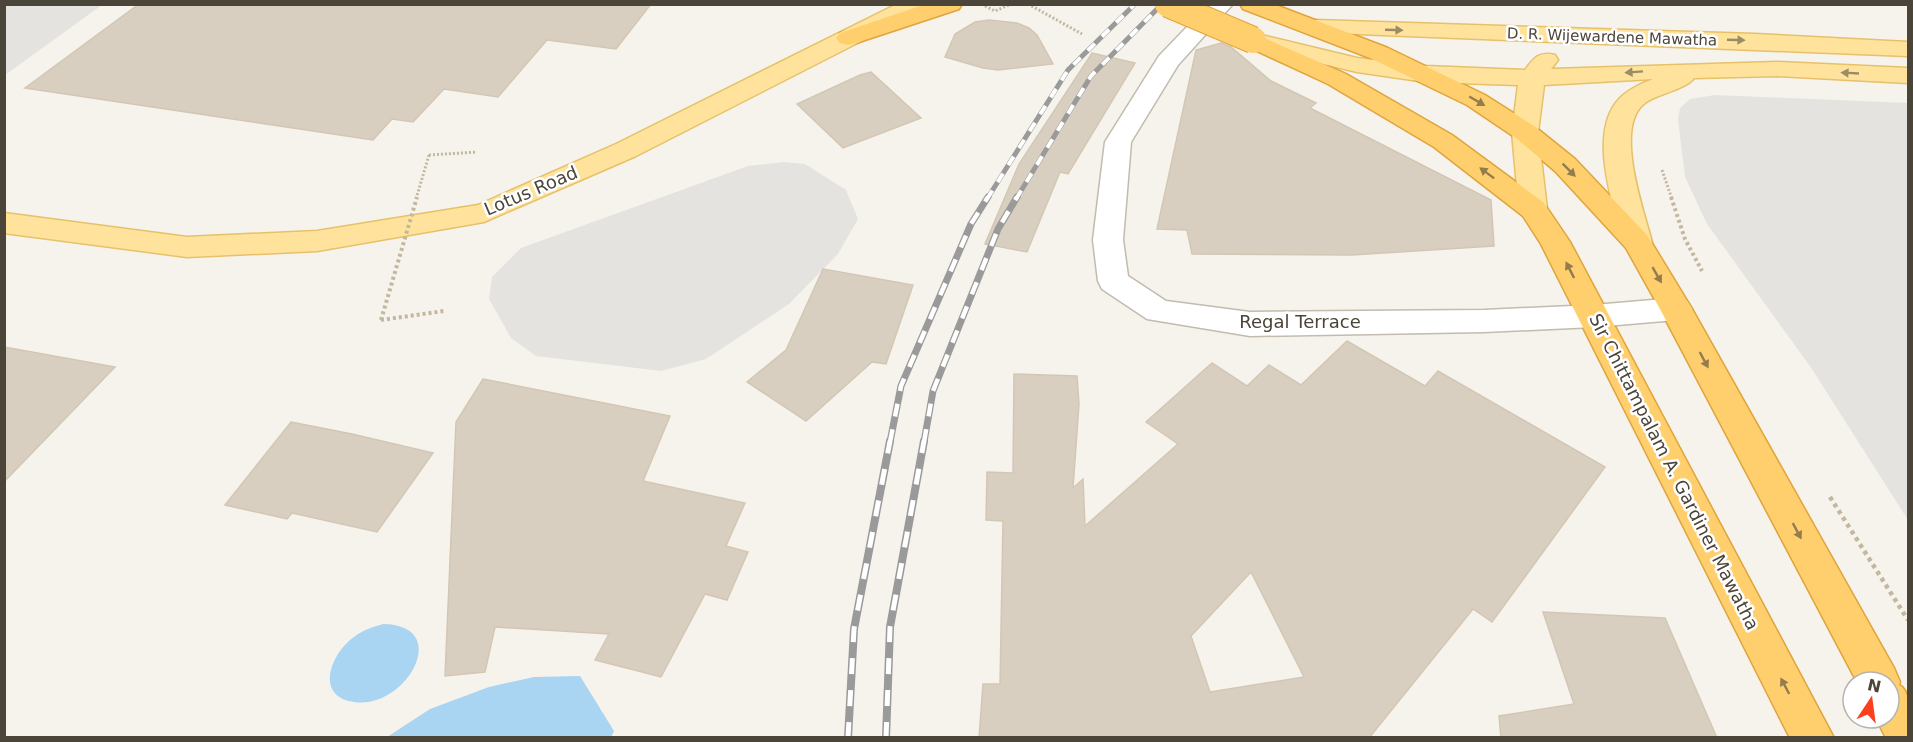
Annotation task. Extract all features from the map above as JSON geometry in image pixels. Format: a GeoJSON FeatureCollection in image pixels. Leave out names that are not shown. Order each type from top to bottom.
{"type":"FeatureCollection","features":[{"type":"Feature","properties":{"kind":"highway"},"geometry":{"type":"LineString","coordinates":[[849,38],[890,4]]}},
{"type":"Feature","properties":{"kind":"highway"},"geometry":{"type":"LineString","coordinates":[[849,38],[951,4]]}},
{"type":"Feature","properties":{"kind":"highway","name":"Sir Chittampalam A. Gardiner Mawatha"},"geometry":{"type":"LineString","coordinates":[[1168,4],[1337,79],[1408,119],[1486,171],[1533,209],[1556,242],[1813,738]]}},
{"type":"Feature","properties":{"kind":"highway"},"geometry":{"type":"LineString","coordinates":[[1251,4],[1315,27],[1426,74],[1476,100],[1525,132],[1565,165],[1637,242],[1676,309],[1872,670]]}},
{"type":"Feature","properties":{"kind":"main road","name":"Lotus Road"},"geometry":{"type":"LineString","coordinates":[[4,223],[187,247],[317,241],[484,213],[626,150],[916,4]]}},
{"type":"Feature","properties":{"kind":"main road","name":"D. R. Wijewardene Mawatha"},"geometry":{"type":"LineString","coordinates":[[1315,27],[1562,37],[1743,41],[1908,49]]}},
{"type":"Feature","properties":{"kind":"main road"},"geometry":{"type":"LineString","coordinates":[[1533,209],[1525,132],[1532,78],[1562,37]]}},
{"type":"Feature","properties":{"kind":"main road","name":"D. R. Wijewardene Mawatha"},"geometry":{"type":"LineString","coordinates":[[1253,40],[1357,65],[1426,74],[1532,78],[1778,69],[1908,76]]}},
{"type":"Feature","properties":{"kind":"main road"},"geometry":{"type":"LineString","coordinates":[[1637,242],[1620,168],[1616,135],[1627,106],[1657,85],[1713,70]]}},
{"type":"Feature","properties":{"kind":"street","name":"Regal Terrace"},"geometry":{"type":"LineString","coordinates":[[1222,4],[1168,61],[1118,142],[1108,240],[1113,281],[1158,311],[1250,324],[1484,321],[1594,316],[1676,309]]}},
{"type":"Feature","properties":{"kind":"path"},"geometry":{"type":"LineString","coordinates":[[981,4],[995,11],[1011,4]]}},
{"type":"Feature","properties":{"kind":"path"},"geometry":{"type":"LineString","coordinates":[[1028,4],[1082,34]]}},
{"type":"Feature","properties":{"kind":"path"},"geometry":{"type":"LineString","coordinates":[[444,311],[381,320],[429,155],[477,152]]}},
{"type":"Feature","properties":{"kind":"path"},"geometry":{"type":"LineString","coordinates":[[1659,161],[1685,239],[1707,280]]}},
{"type":"Feature","properties":{"kind":"path"},"geometry":{"type":"LineString","coordinates":[[1826,490],[1908,620]]}},
{"type":"Feature","properties":{"kind":"shaded area"},"geometry":{"type":"Polygon","coordinates":[[[5,4],[102,4],[102,5],[5,75],[5,4]]]}},
{"type":"Feature","properties":{"kind":"shaded area"},"geometry":{"type":"Polygon","coordinates":[[[1715,95],[1908,103],[1908,520],[1810,366],[1707,224],[1685,177],[1678,120],[1680,108],[1690,99],[1715,95]]]}},
{"type":"Feature","properties":{"kind":"shaded area"},"geometry":{"type":"Polygon","coordinates":[[[784,162],[805,164],[846,190],[858,219],[838,254],[789,304],[706,359],[661,371],[536,356],[511,338],[489,299],[492,277],[521,248],[748,166],[784,162]]]}},
{"type":"Feature","properties":{"kind":"water"},"geometry":{"type":"Polygon","coordinates":[[[383,624],[404,628],[416,638],[419,651],[415,666],[405,681],[390,693],[373,701],[354,702],[342,698],[334,692],[330,683],[333,663],[346,644],[357,635],[383,624]]]}},
{"type":"Feature","properties":{"kind":"water"},"geometry":{"type":"Polygon","coordinates":[[[580,676],[614,731],[611,737],[387,737],[430,709],[489,687],[534,677],[580,676]]]}},
{"type":"Feature","properties":{"kind":"building"},"geometry":{"type":"Polygon","coordinates":[[[139,4],[651,4],[616,49],[547,40],[498,97],[444,89],[413,122],[392,119],[373,140],[25,88],[139,4]]]}},
{"type":"Feature","properties":{"kind":"building"},"geometry":{"type":"Polygon","coordinates":[[[989,20],[1017,23],[1029,28],[1037,35],[1053,64],[998,70],[945,57],[955,34],[975,22],[989,20]]]}},
{"type":"Feature","properties":{"kind":"building"},"geometry":{"type":"Polygon","coordinates":[[[1221,43],[1231,47],[1271,81],[1316,103],[1310,108],[1491,200],[1494,246],[1352,255],[1192,254],[1187,230],[1157,229],[1196,50],[1221,43]]]}},
{"type":"Feature","properties":{"kind":"building"},"geometry":{"type":"Polygon","coordinates":[[[1092,53],[1135,63],[1068,174],[1060,172],[1027,252],[985,244],[1019,164],[1092,53]]]}},
{"type":"Feature","properties":{"kind":"building"},"geometry":{"type":"Polygon","coordinates":[[[871,72],[921,118],[843,148],[797,104],[871,72]]]}},
{"type":"Feature","properties":{"kind":"building"},"geometry":{"type":"Polygon","coordinates":[[[823,269],[913,285],[886,364],[872,362],[806,421],[747,382],[786,350],[823,269]]]}},
{"type":"Feature","properties":{"kind":"building"},"geometry":{"type":"Polygon","coordinates":[[[1347,341],[1425,386],[1438,371],[1605,467],[1492,622],[1473,609],[1369,738],[979,738],[983,684],[1000,684],[1003,521],[986,520],[987,472],[1013,473],[1014,374],[1077,376],[1079,404],[1073,488],[1083,479],[1085,526],[1178,444],[1146,422],[1212,363],[1247,386],[1269,365],[1301,385],[1347,341]],[[1251,572],[1191,636],[1210,692],[1304,677],[1251,572]]]}},
{"type":"Feature","properties":{"kind":"building"},"geometry":{"type":"Polygon","coordinates":[[[4,347],[115,367],[4,482],[4,347]]]}},
{"type":"Feature","properties":{"kind":"building"},"geometry":{"type":"Polygon","coordinates":[[[483,379],[670,416],[643,481],[745,503],[726,546],[748,552],[727,600],[705,594],[661,677],[595,660],[609,634],[495,627],[485,672],[445,676],[456,422],[483,379]]]}},
{"type":"Feature","properties":{"kind":"building"},"geometry":{"type":"Polygon","coordinates":[[[291,422],[433,453],[377,532],[292,513],[287,519],[225,505],[291,422]]]}},
{"type":"Feature","properties":{"kind":"building"},"geometry":{"type":"Polygon","coordinates":[[[1543,612],[1665,618],[1717,738],[1501,738],[1499,716],[1574,704],[1543,612]]]}},
{"type":"Feature","properties":{"kind":"railway"},"geometry":{"type":"LineString","coordinates":[[987,199],[1068,70],[1135,4]]}},
{"type":"Feature","properties":{"kind":"railway"},"geometry":{"type":"LineString","coordinates":[[1016,199],[1091,76],[1162,4]]}},
{"type":"Feature","properties":{"kind":"railway"},"geometry":{"type":"LineString","coordinates":[[890,442],[901,386],[971,224],[988,197]]}},
{"type":"Feature","properties":{"kind":"railway"},"geometry":{"type":"LineString","coordinates":[[924,442],[933,391],[998,229],[1017,197]]}},
{"type":"Feature","properties":{"kind":"railway"},"geometry":{"type":"LineString","coordinates":[[848,738],[854,629],[890,441]]}},
{"type":"Feature","properties":{"kind":"railway"},"geometry":{"type":"LineString","coordinates":[[886,738],[890,627],[924,441]]}}]}
